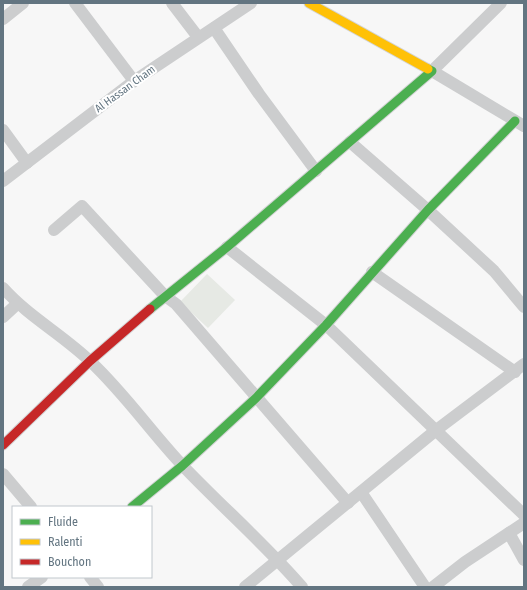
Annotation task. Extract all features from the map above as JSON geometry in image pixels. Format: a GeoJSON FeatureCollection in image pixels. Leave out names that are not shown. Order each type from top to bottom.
{"type":"FeatureCollection","features":[{"type":"Feature","properties":{"kind":"street"},"geometry":{"type":"LineString","coordinates":[[3,19],[24,3]]}},
{"type":"Feature","properties":{"kind":"street"},"geometry":{"type":"LineString","coordinates":[[75,3],[134,81]]}},
{"type":"Feature","properties":{"kind":"street"},"geometry":{"type":"LineString","coordinates":[[172,3],[198,37]]}},
{"type":"Feature","properties":{"kind":"street","name":"Al Hassan Cham"},"geometry":{"type":"LineString","coordinates":[[3,181],[134,81],[251,3]]}},
{"type":"Feature","properties":{"kind":"street"},"geometry":{"type":"LineString","coordinates":[[133,506],[182,466],[256,398],[326,325],[428,210],[519,124],[432,71],[308,3]]}},
{"type":"Feature","properties":{"kind":"street"},"geometry":{"type":"LineString","coordinates":[[3,445],[90,360],[316,171],[432,71],[501,3]]}},
{"type":"Feature","properties":{"kind":"street"},"geometry":{"type":"LineString","coordinates":[[214,28],[259,94],[316,171]]}},
{"type":"Feature","properties":{"kind":"street"},"geometry":{"type":"LineString","coordinates":[[3,130],[27,163]]}},
{"type":"Feature","properties":{"kind":"street"},"geometry":{"type":"LineString","coordinates":[[350,142],[494,270],[524,307]]}},
{"type":"Feature","properties":{"kind":"street"},"geometry":{"type":"LineString","coordinates":[[54,230],[82,206],[165,296],[176,304],[348,503]]}},
{"type":"Feature","properties":{"kind":"street"},"geometry":{"type":"LineString","coordinates":[[226,247],[326,325],[524,515]]}},
{"type":"Feature","properties":{"kind":"street"},"geometry":{"type":"LineString","coordinates":[[245,587],[435,431],[520,368],[372,272]]}},
{"type":"Feature","properties":{"kind":"street"},"geometry":{"type":"LineString","coordinates":[[3,288],[17,304],[90,360],[123,394],[182,466],[279,560],[302,587]]}},
{"type":"Feature","properties":{"kind":"street"},"geometry":{"type":"LineString","coordinates":[[3,317],[17,304]]}},
{"type":"Feature","properties":{"kind":"street"},"geometry":{"type":"LineString","coordinates":[[3,474],[30,506]]}},
{"type":"Feature","properties":{"kind":"street"},"geometry":{"type":"LineString","coordinates":[[361,492],[425,587]]}},
{"type":"Feature","properties":{"kind":"street"},"geometry":{"type":"LineString","coordinates":[[433,587],[465,562],[524,523]]}},
{"type":"Feature","properties":{"kind":"street"},"geometry":{"type":"LineString","coordinates":[[509,533],[524,560]]}},
{"type":"Feature","properties":{"kind":"street"},"geometry":{"type":"LineString","coordinates":[[28,587],[41,578]]}},
{"type":"Feature","properties":{"kind":"street"},"geometry":{"type":"LineString","coordinates":[[91,578],[98,587]]}},
{"type":"Feature","properties":{"kind":"shaded area"},"geometry":{"type":"Polygon","coordinates":[[[207,274],[235,300],[208,328],[180,302],[207,274]]]}},
{"type":"Feature","properties":{"kind":"traffic: fast"},"geometry":{"type":"LineString","coordinates":[[150,309],[227,247],[432,71],[428,69]]}},
{"type":"Feature","properties":{"kind":"traffic: fast"},"geometry":{"type":"LineString","coordinates":[[133,506],[182,466],[256,398],[326,325],[428,210],[515,121]]}},
{"type":"Feature","properties":{"kind":"traffic: slow"},"geometry":{"type":"LineString","coordinates":[[309,3],[428,69]]}},
{"type":"Feature","properties":{"kind":"traffic: jam"},"geometry":{"type":"LineString","coordinates":[[3,445],[90,361],[150,309]]}}]}
